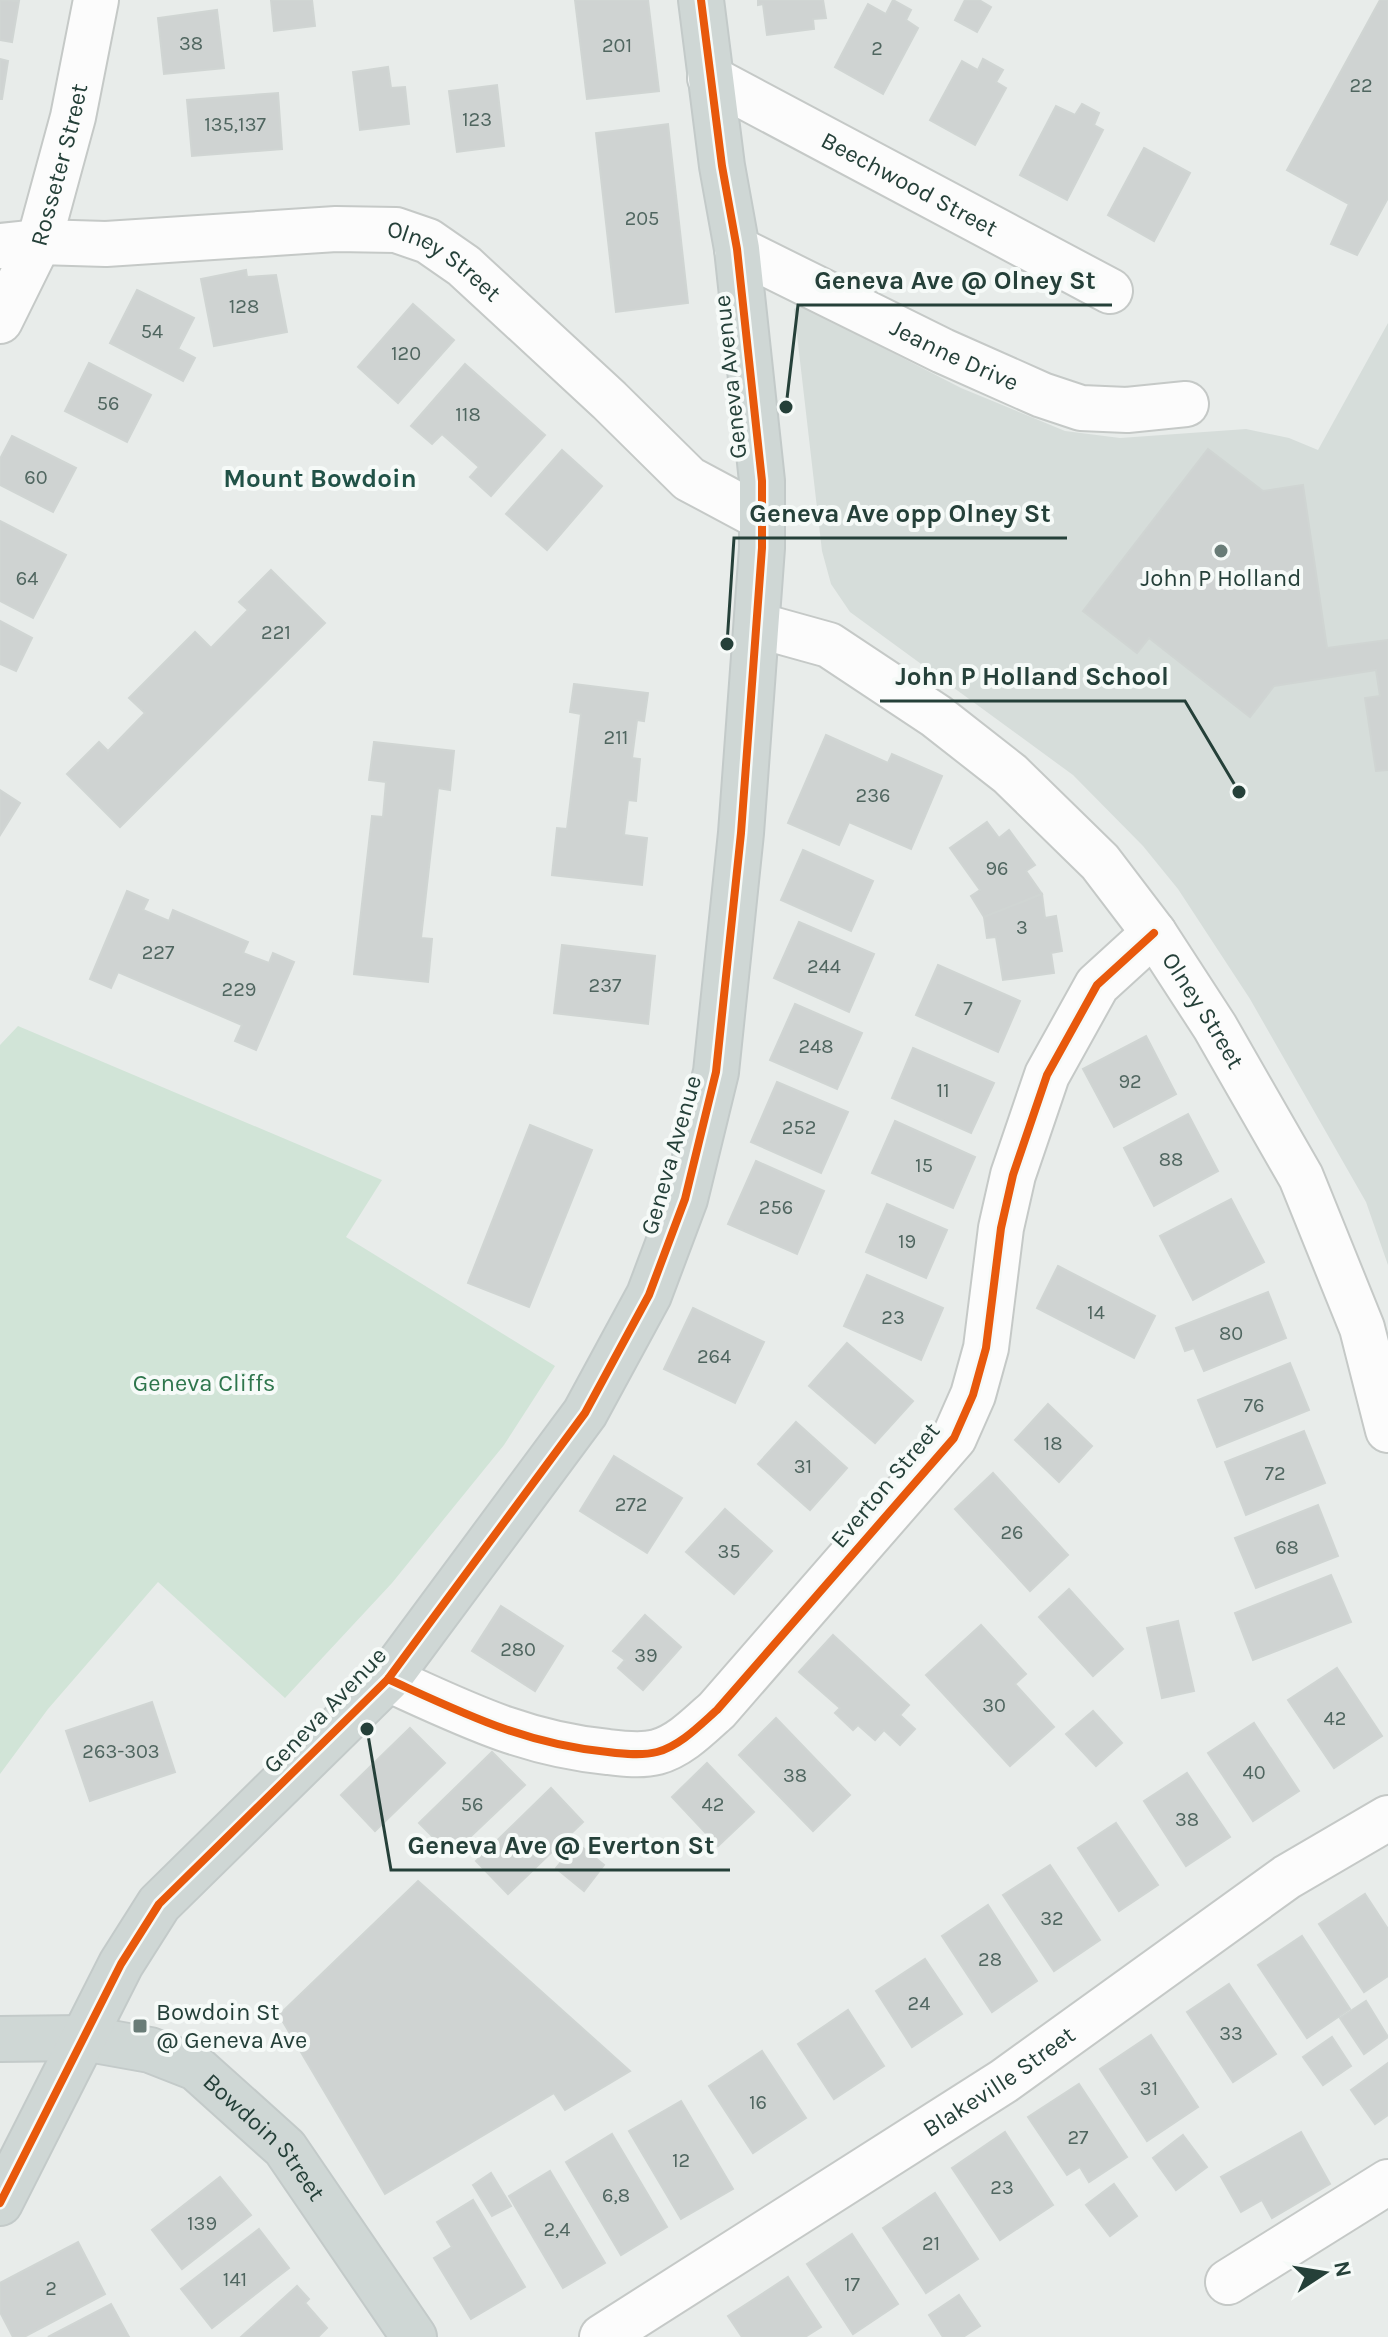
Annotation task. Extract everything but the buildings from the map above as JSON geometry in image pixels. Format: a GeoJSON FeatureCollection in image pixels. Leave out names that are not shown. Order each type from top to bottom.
{"type":"FeatureCollection","features":[{"type":"Feature","properties":{"kind":"main road","name":"Geneva Avenue"},"geometry":{"type":"LineString","coordinates":[[0,2203],[121,1964],[159,1904],[388,1679],[585,1413],[649,1295],[685,1199],[716,1072],[741,833],[762,518],[762,481],[737,249],[701,0]]}},
{"type":"Feature","properties":{"kind":"main road","name":"Bowdoin Street"},"geometry":{"type":"LineString","coordinates":[[0,2039],[83,2038],[150,2050],[196,2068],[285,2148],[414,2337]]}},
{"type":"Feature","properties":{"kind":"street","name":"Rosseter Street"},"geometry":{"type":"LineString","coordinates":[[0,321],[20,244],[73,117],[96,0]]}},
{"type":"Feature","properties":{"kind":"street","name":"Beechwood Street"},"geometry":{"type":"LineString","coordinates":[[710,78],[1110,291]]}},
{"type":"Feature","properties":{"kind":"street","name":"Olney Street"},"geometry":{"type":"LineString","coordinates":[[20,244],[106,244],[336,229],[396,230],[428,241],[464,266],[689,479],[762,518]]}},
{"type":"Feature","properties":{"kind":"street","name":"Jeanne Drive"},"geometry":{"type":"LineString","coordinates":[[737,249],[943,351],[1042,395],[1081,408],[1127,410],[1186,404]]}},
{"type":"Feature","properties":{"kind":"street","name":"Olney Street"},"geometry":{"type":"LineString","coordinates":[[757,625],[829,645],[948,726],[1010,774],[1100,862],[1154,933],[1215,1027],[1301,1177],[1345,1279],[1388,1424]]}},
{"type":"Feature","properties":{"kind":"street","name":"Everton Street"},"geometry":{"type":"LineString","coordinates":[[388,1679],[508,1733],[590,1751],[627,1754],[657,1752],[676,1744],[717,1710],[954,1438],[973,1395],[986,1348],[1001,1228],[1013,1175],[1047,1075],[1097,985],[1154,933]]}},
{"type":"Feature","properties":{"kind":"street","name":"Blakeville Street"},"geometry":{"type":"LineString","coordinates":[[602,2337],[1004,2081],[1287,1877],[1388,1818]]}},
{"type":"Feature","properties":{"kind":"street"},"geometry":{"type":"LineString","coordinates":[[1228,2282],[1388,2182]]}},
{"type":"Feature","properties":{"kind":"shaded area"},"geometry":{"type":"Polygon","coordinates":[[[800,305],[961,388],[1065,431],[1120,438],[1246,429],[1289,438],[1318,450],[1388,323],[1388,1265],[1366,1202],[1250,999],[1178,889],[1143,846],[1073,775],[850,612],[831,584],[822,551],[794,309],[800,305]]]}},
{"type":"Feature","properties":{"kind":"green space","name":"Geneva Cliffs"},"geometry":{"type":"Polygon","coordinates":[[[18,1026],[382,1180],[346,1237],[555,1366],[504,1445],[392,1583],[285,1698],[158,1582],[48,1709],[0,1774],[0,1045],[18,1026]]]}},
{"type":"Feature","properties":{"kind":"cycle path"},"geometry":{"type":"LineString","coordinates":[[0,2203],[121,1964],[159,1904],[388,1679],[585,1413],[649,1295],[685,1199],[716,1072],[741,833],[762,548],[762,481],[737,249],[722,166],[701,0]]}},
{"type":"Feature","properties":{"kind":"cycle path"},"geometry":{"type":"LineString","coordinates":[[388,1679],[468,1715],[521,1734],[578,1748],[620,1753],[645,1754],[665,1749],[689,1734],[717,1710],[954,1438],[973,1395],[986,1348],[1001,1228],[1013,1175],[1047,1075],[1097,985],[1154,933]]}},
{"type":"Feature","properties":{"kind":"place","name":"Geneva Ave @ Olney St"},"geometry":{"type":"Point","coordinates":[786,407]}},
{"type":"Feature","properties":{"kind":"place","name":"John P Holland"},"geometry":{"type":"Point","coordinates":[1221,551]}},
{"type":"Feature","properties":{"kind":"place","name":"Geneva Ave opp Olney St"},"geometry":{"type":"Point","coordinates":[727,644]}},
{"type":"Feature","properties":{"kind":"place","name":"John P Holland School"},"geometry":{"type":"Point","coordinates":[1239,792]}},
{"type":"Feature","properties":{"kind":"place","name":"Geneva Ave @ Everton St"},"geometry":{"type":"Point","coordinates":[367,1729]}},
{"type":"Feature","properties":{"kind":"place","name":"Bowdoin St @ Geneva Ave"},"geometry":{"type":"Point","coordinates":[140,2026]}},
{"type":"Feature","properties":{"kind":"district","name":"Mount Bowdoin"},"geometry":{"type":"Point","coordinates":[320,478]}}]}
